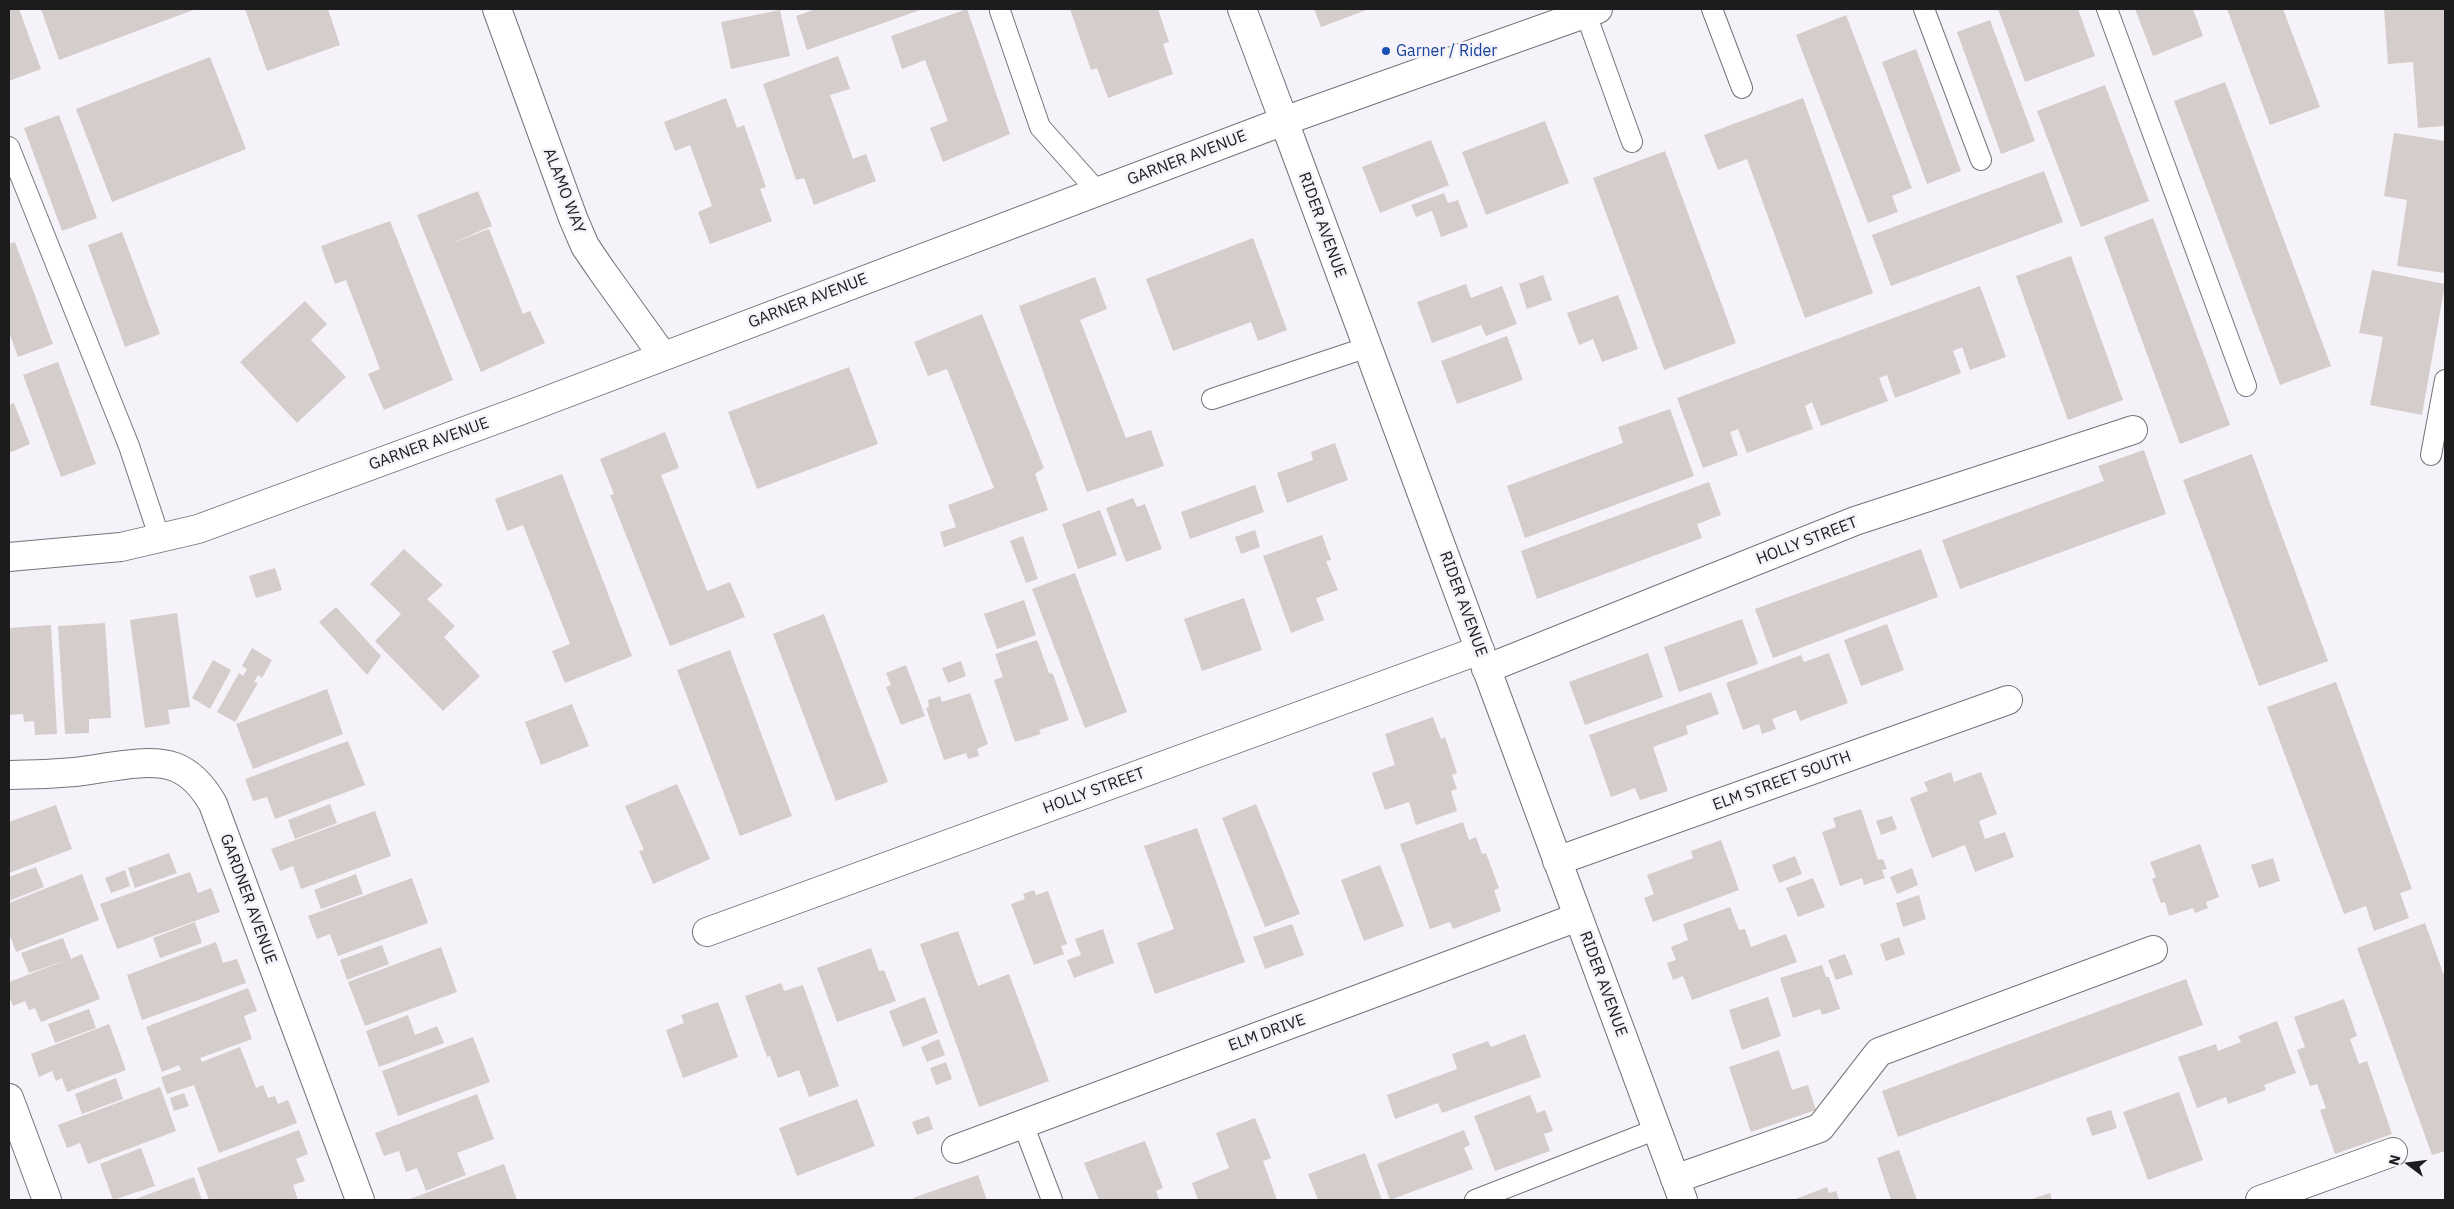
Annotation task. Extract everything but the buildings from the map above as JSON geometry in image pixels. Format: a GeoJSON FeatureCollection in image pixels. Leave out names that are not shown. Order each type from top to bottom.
{"type":"FeatureCollection","features":[{"type":"Feature","properties":{"kind":"street","name":"ALAMO WAY"},"geometry":{"type":"LineString","coordinates":[[497,9],[572,218],[585,246],[663,356]]}},
{"type":"Feature","properties":{"kind":"street","name":"RIDER AVENUE"},"geometry":{"type":"LineString","coordinates":[[1242,9],[1679,1190]]}},
{"type":"Feature","properties":{"kind":"street","name":"GARNER AVENUE"},"geometry":{"type":"LineString","coordinates":[[9,558],[80,553],[160,539],[198,529],[1284,122],[1592,11]]}},
{"type":"Feature","properties":{"kind":"street","name":"HOLLY STREET"},"geometry":{"type":"LineString","coordinates":[[707,932],[1483,659],[1855,521],[2133,430]]}},
{"type":"Feature","properties":{"kind":"street","name":"ELM STREET SOUTH"},"geometry":{"type":"LineString","coordinates":[[1557,861],[2008,700]]}},
{"type":"Feature","properties":{"kind":"street","name":"GARDNER AVENUE"},"geometry":{"type":"LineString","coordinates":[[9,775],[73,772],[159,764],[175,768],[187,774],[206,791],[216,813],[360,1200]]}},
{"type":"Feature","properties":{"kind":"street","name":"ELM DRIVE"},"geometry":{"type":"LineString","coordinates":[[956,1149],[1578,917]]}},
{"type":"Feature","properties":{"kind":"street"},"geometry":{"type":"LineString","coordinates":[[1679,1190],[1820,1128],[1879,1052],[2153,950]]}},
{"type":"Feature","properties":{"kind":"street"},"geometry":{"type":"LineString","coordinates":[[9,1098],[47,1200]]}},
{"type":"Feature","properties":{"kind":"street"},"geometry":{"type":"LineString","coordinates":[[2260,1200],[2393,1152]]}},
{"type":"Feature","properties":{"kind":"lane"},"geometry":{"type":"LineString","coordinates":[[1712,9],[1742,88]]}},
{"type":"Feature","properties":{"kind":"lane"},"geometry":{"type":"LineString","coordinates":[[1924,9],[1981,160]]}},
{"type":"Feature","properties":{"kind":"lane"},"geometry":{"type":"LineString","coordinates":[[2107,9],[2246,386]]}},
{"type":"Feature","properties":{"kind":"lane"},"geometry":{"type":"LineString","coordinates":[[1000,11],[1040,127],[1098,192]]}},
{"type":"Feature","properties":{"kind":"lane"},"geometry":{"type":"LineString","coordinates":[[1592,11],[1632,142]]}},
{"type":"Feature","properties":{"kind":"lane"},"geometry":{"type":"LineString","coordinates":[[9,147],[129,446],[160,539]]}},
{"type":"Feature","properties":{"kind":"lane"},"geometry":{"type":"LineString","coordinates":[[1212,400],[1368,347]]}},
{"type":"Feature","properties":{"kind":"lane"},"geometry":{"type":"LineString","coordinates":[[2431,455],[2445,380]]}},
{"type":"Feature","properties":{"kind":"lane"},"geometry":{"type":"LineString","coordinates":[[1023,1124],[1052,1200]]}},
{"type":"Feature","properties":{"kind":"lane"},"geometry":{"type":"LineString","coordinates":[[1475,1200],[1657,1129]]}},
{"type":"Feature","properties":{"kind":"place","name":"Garner / Rider"},"geometry":{"type":"Point","coordinates":[1386,51]}}]}
